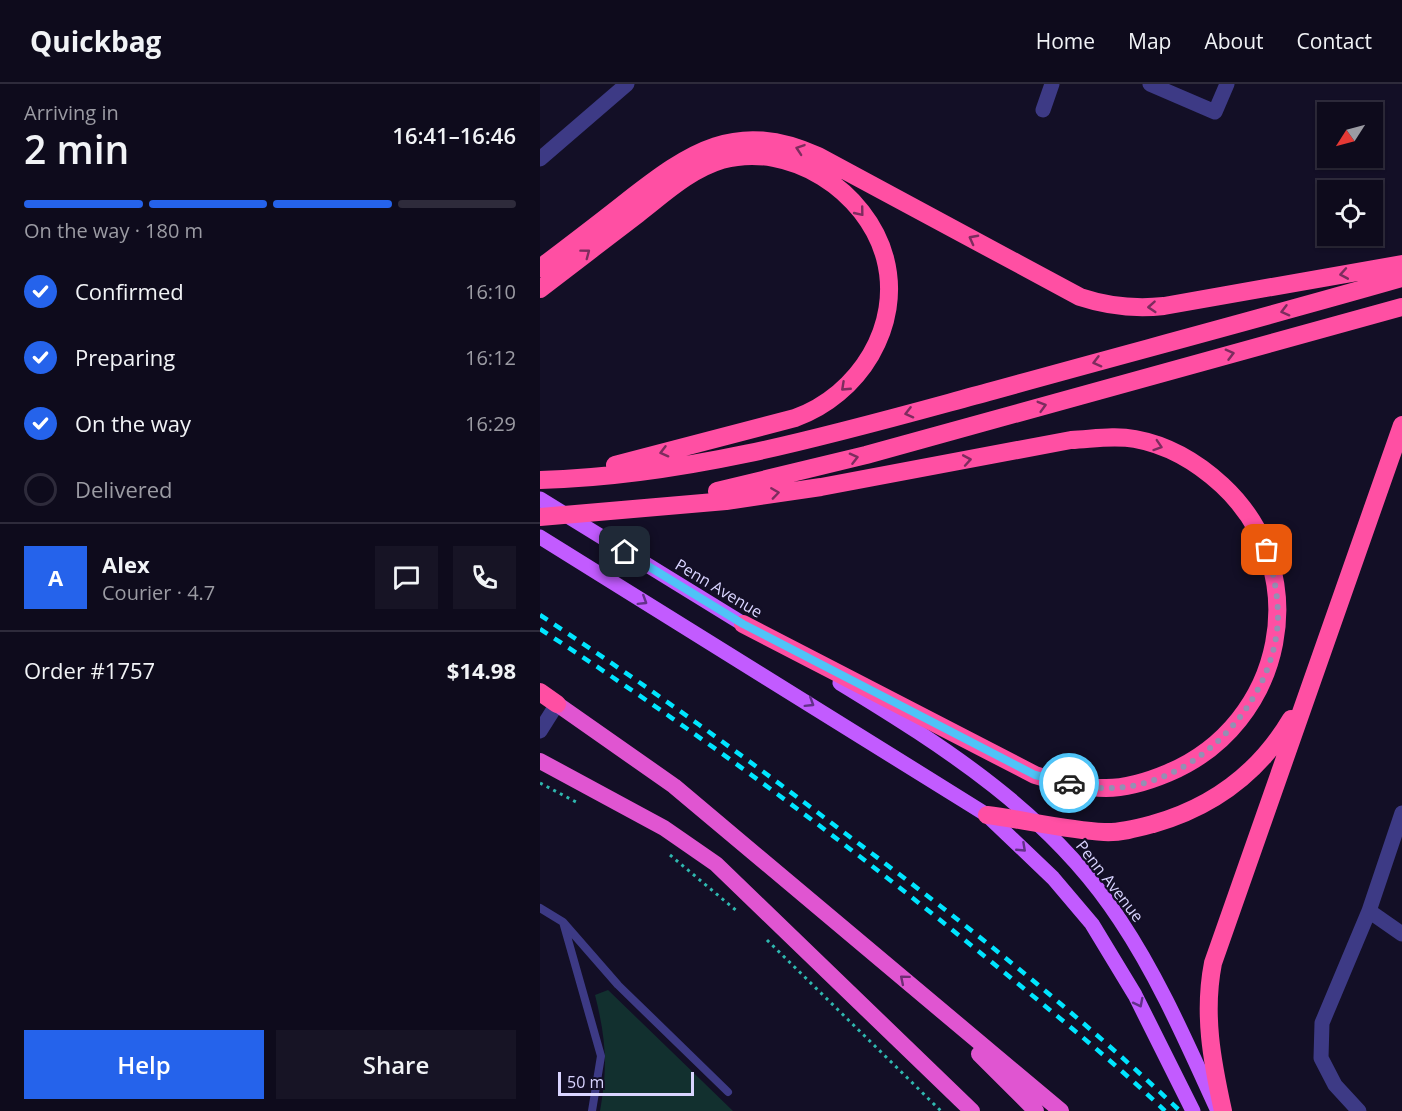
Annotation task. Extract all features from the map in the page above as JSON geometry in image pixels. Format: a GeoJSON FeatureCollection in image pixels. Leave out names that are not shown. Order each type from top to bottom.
{"type":"FeatureCollection","features":[{"type":"Feature","properties":{"kind":"highway"},"geometry":{"type":"LineString","coordinates":[[540,268],[684,159],[720,144],[753,140],[780,142],[818,156],[1080,297],[1103,303],[1134,308],[1157,307],[1402,264]]}},
{"type":"Feature","properties":{"kind":"highway"},"geometry":{"type":"LineString","coordinates":[[540,289],[692,173],[724,160],[754,157],[776,159],[801,166],[821,175],[838,188],[860,212],[875,234],[885,258],[888,273],[885,317],[876,348],[853,381],[821,407],[795,418],[561,479]]}},
{"type":"Feature","properties":{"kind":"highway"},"geometry":{"type":"LineString","coordinates":[[540,480],[679,468],[785,445],[944,404],[1402,278]]}},
{"type":"Feature","properties":{"kind":"highway"},"geometry":{"type":"LineString","coordinates":[[612,512],[738,486],[866,455],[1402,307]]}},
{"type":"Feature","properties":{"kind":"highway"},"geometry":{"type":"LineString","coordinates":[[1223,1111],[1214,1071],[1207,1011],[1213,963],[1314,669],[1402,425]]}},
{"type":"Feature","properties":{"kind":"highway"},"geometry":{"type":"LineString","coordinates":[[540,517],[726,501],[1071,440],[1112,436],[1167,448],[1193,462],[1215,479],[1242,507],[1267,550],[1276,584],[1278,616],[1272,656],[1263,679],[1240,718],[1218,742],[1183,767],[1159,777],[1106,788],[1055,781],[1035,775],[743,624]]}},
{"type":"Feature","properties":{"kind":"highway"},"geometry":{"type":"LineString","coordinates":[[987,815],[1107,832],[1137,828],[1174,818],[1203,806],[1247,775],[1275,744],[1290,721],[1314,669]]}},
{"type":"Feature","properties":{"kind":"highway"},"geometry":{"type":"LineString","coordinates":[[540,692],[674,786],[1061,1111]]}},
{"type":"Feature","properties":{"kind":"highway"},"geometry":{"type":"LineString","coordinates":[[540,761],[664,828],[716,864],[972,1111]]}},
{"type":"Feature","properties":{"kind":"highway"},"geometry":{"type":"LineString","coordinates":[[936,1006],[984,1060],[1036,1111]]}},
{"type":"Feature","properties":{"kind":"main road","name":"Penn Avenue"},"geometry":{"type":"LineString","coordinates":[[540,499],[961,759],[1036,821],[1075,862],[1120,919],[1164,994],[1218,1111]]}},
{"type":"Feature","properties":{"kind":"main road"},"geometry":{"type":"LineString","coordinates":[[540,537],[987,815],[1053,878],[1092,924],[1135,995],[1193,1111]]}},
{"type":"Feature","properties":{"kind":"street"},"geometry":{"type":"LineString","coordinates":[[540,159],[627,84]]}},
{"type":"Feature","properties":{"kind":"street"},"geometry":{"type":"LineString","coordinates":[[1043,110],[1052,84]]}},
{"type":"Feature","properties":{"kind":"street"},"geometry":{"type":"LineString","coordinates":[[1150,84],[1215,112],[1227,84]]}},
{"type":"Feature","properties":{"kind":"street"},"geometry":{"type":"LineString","coordinates":[[540,731],[557,704]]}},
{"type":"Feature","properties":{"kind":"street"},"geometry":{"type":"LineString","coordinates":[[1359,1111],[1335,1085],[1321,1058],[1322,1023],[1369,911],[1402,813]]}},
{"type":"Feature","properties":{"kind":"street"},"geometry":{"type":"LineString","coordinates":[[1369,911],[1402,934]]}},
{"type":"Feature","properties":{"kind":"lane"},"geometry":{"type":"LineString","coordinates":[[540,908],[563,922],[618,985],[728,1092]]}},
{"type":"Feature","properties":{"kind":"lane"},"geometry":{"type":"LineString","coordinates":[[563,922],[601,1056],[592,1111]]}},
{"type":"Feature","properties":{"kind":"path"},"geometry":{"type":"LineString","coordinates":[[540,783],[579,804]]}},
{"type":"Feature","properties":{"kind":"path"},"geometry":{"type":"LineString","coordinates":[[666,852],[743,916]]}},
{"type":"Feature","properties":{"kind":"path"},"geometry":{"type":"LineString","coordinates":[[760,933],[941,1111]]}},
{"type":"Feature","properties":{"kind":"green space"},"geometry":{"type":"Polygon","coordinates":[[[608,990],[733,1111],[600,1111],[605,1053],[602,1025],[595,995],[608,990]]]}},
{"type":"Feature","properties":{"kind":"railway"},"geometry":{"type":"LineString","coordinates":[[540,615],[728,746],[926,895],[1056,1000],[1180,1111]]}},
{"type":"Feature","properties":{"kind":"railway"},"geometry":{"type":"LineString","coordinates":[[540,629],[659,709],[832,835],[1063,1021],[1165,1111]]}},
{"type":"Feature","properties":{"kind":"way so far"},"geometry":{"type":"LineString","coordinates":[[1069,783],[1106,788],[1159,777],[1183,767],[1202,755],[1218,742],[1240,718],[1263,679],[1272,656],[1276,633],[1278,616],[1276,584],[1267,550]]}},
{"type":"Feature","properties":{"kind":"route"},"geometry":{"type":"LineString","coordinates":[[625,552],[743,624],[1035,775],[1069,783]]}}]}
